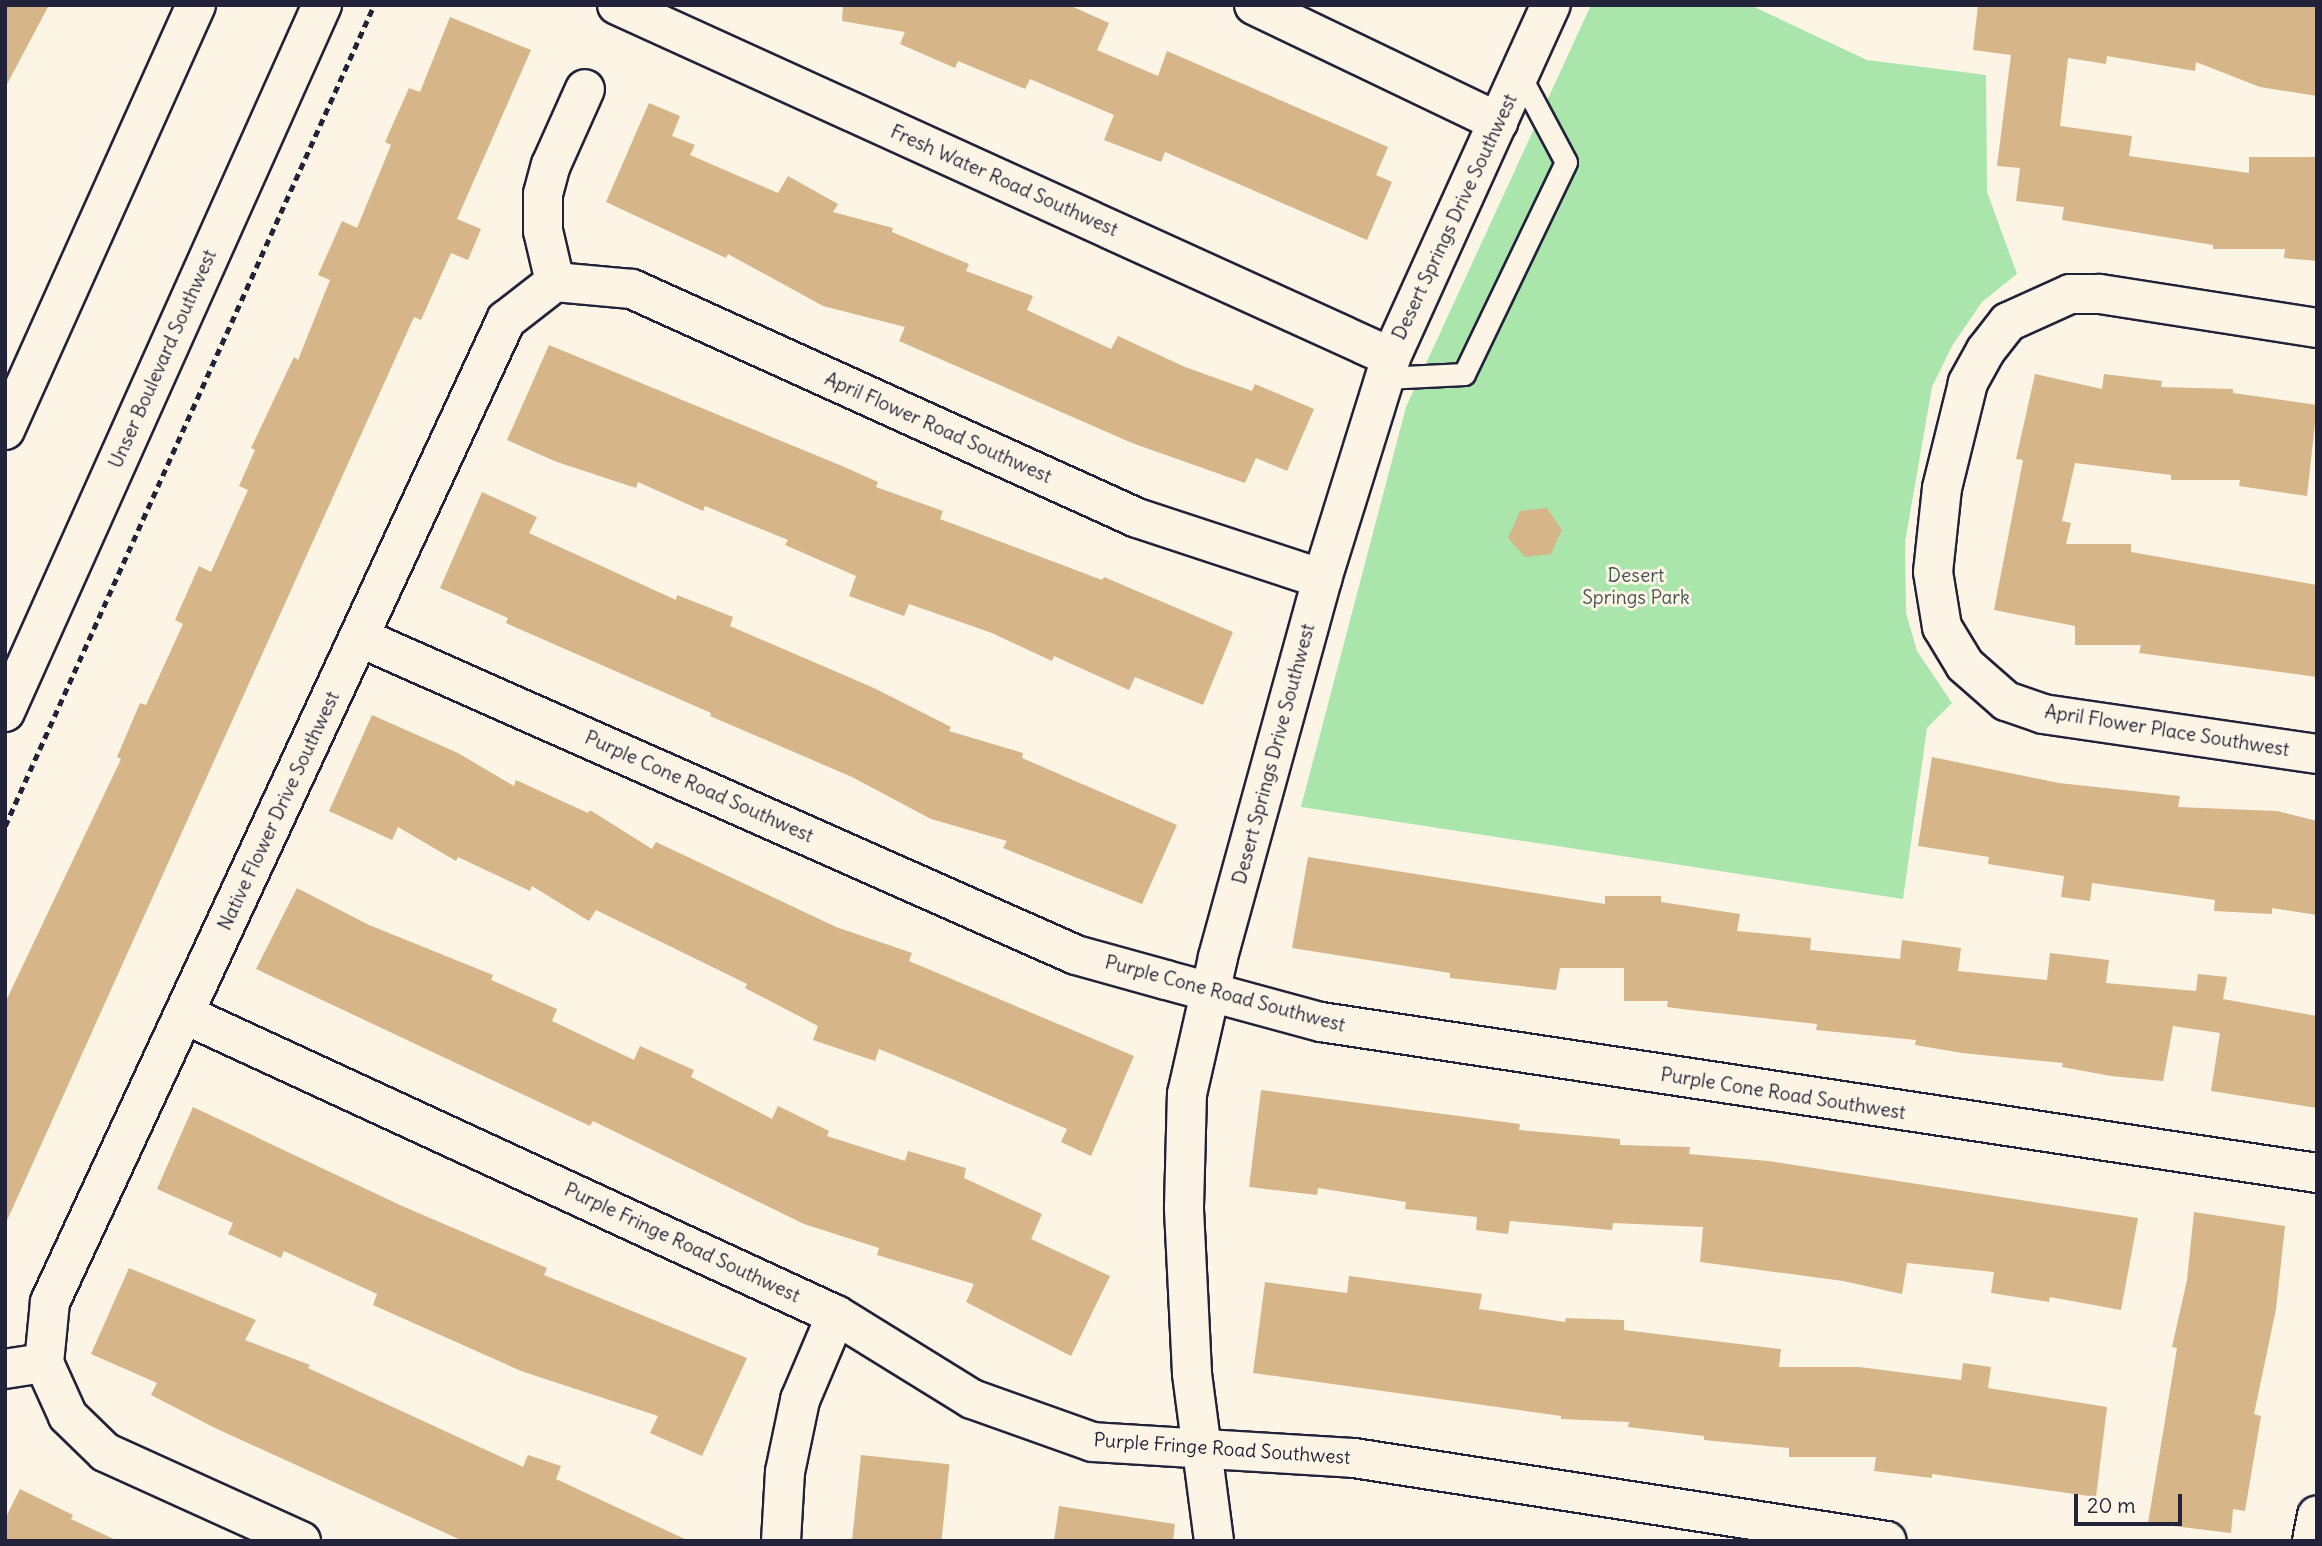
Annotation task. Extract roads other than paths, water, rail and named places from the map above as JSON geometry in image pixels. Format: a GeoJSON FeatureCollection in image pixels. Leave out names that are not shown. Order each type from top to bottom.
{"type":"FeatureCollection","features":[{"type":"Feature","properties":{"kind":"street"},"geometry":{"type":"LineString","coordinates":[[5,429],[197,5]]}},
{"type":"Feature","properties":{"kind":"street","name":"Unser Boulevard Southwest"},"geometry":{"type":"LineString","coordinates":[[5,712],[322,5]]}},
{"type":"Feature","properties":{"kind":"street","name":"Fresh Water Road Southwest"},"geometry":{"type":"LineString","coordinates":[[617,5],[1388,367]]}},
{"type":"Feature","properties":{"kind":"street"},"geometry":{"type":"LineString","coordinates":[[1254,5],[1499,122]]}},
{"type":"Feature","properties":{"kind":"street","name":"Desert Springs Drive Southwest"},"geometry":{"type":"LineString","coordinates":[[1214,1541],[1192,1373],[1184,1195],[1187,1094],[1210,992],[1322,579],[1388,367],[1551,5]]}},
{"type":"Feature","properties":{"kind":"street"},"geometry":{"type":"LineString","coordinates":[[555,282],[543,231],[543,194],[551,164],[585,89]]}},
{"type":"Feature","properties":{"kind":"street","name":"April Flower Road Southwest"},"geometry":{"type":"LineString","coordinates":[[555,282],[632,289],[1137,518],[1322,579]]}},
{"type":"Feature","properties":{"kind":"street","name":"Native Flower Drive Southwest"},"geometry":{"type":"LineString","coordinates":[[44,1363],[50,1302],[506,320],[555,282]]}},
{"type":"Feature","properties":{"kind":"street","name":"April Flower Place Southwest"},"geometry":{"type":"LineString","coordinates":[[2317,328],[2099,294],[2070,294],[2035,307],[2008,323],[1974,372],[1942,488],[1933,572],[1942,627],[1965,666],[2006,701],[2043,714],[2317,754]]}},
{"type":"Feature","properties":{"kind":"street","name":"Purple Cone Road Southwest"},"geometry":{"type":"LineString","coordinates":[[359,637],[1076,955],[1210,992],[1321,1022],[2317,1173]]}},
{"type":"Feature","properties":{"kind":"street","name":"Purple Fringe Road Southwest"},"geometry":{"type":"LineString","coordinates":[[186,1014],[836,1315],[972,1399],[1093,1442],[1204,1451],[1354,1458],[1888,1541]]}},
{"type":"Feature","properties":{"kind":"street"},"geometry":{"type":"LineString","coordinates":[[781,1541],[785,1472],[800,1400],[836,1315]]}},
{"type":"Feature","properties":{"kind":"street"},"geometry":{"type":"LineString","coordinates":[[5,1369],[44,1363],[68,1416],[105,1452],[301,1541]]}},
{"type":"Feature","properties":{"kind":"street"},"geometry":{"type":"LineString","coordinates":[[2312,1541],[2317,1514]]}},
{"type":"Feature","properties":{"kind":"lane"},"geometry":{"type":"LineString","coordinates":[[1388,367],[1464,374],[1566,162],[1520,76]]}},
{"type":"Feature","properties":{"kind":"park label","name":"Desert Springs Park"},"geometry":{"type":"Point","coordinates":[1636,587]}}]}
